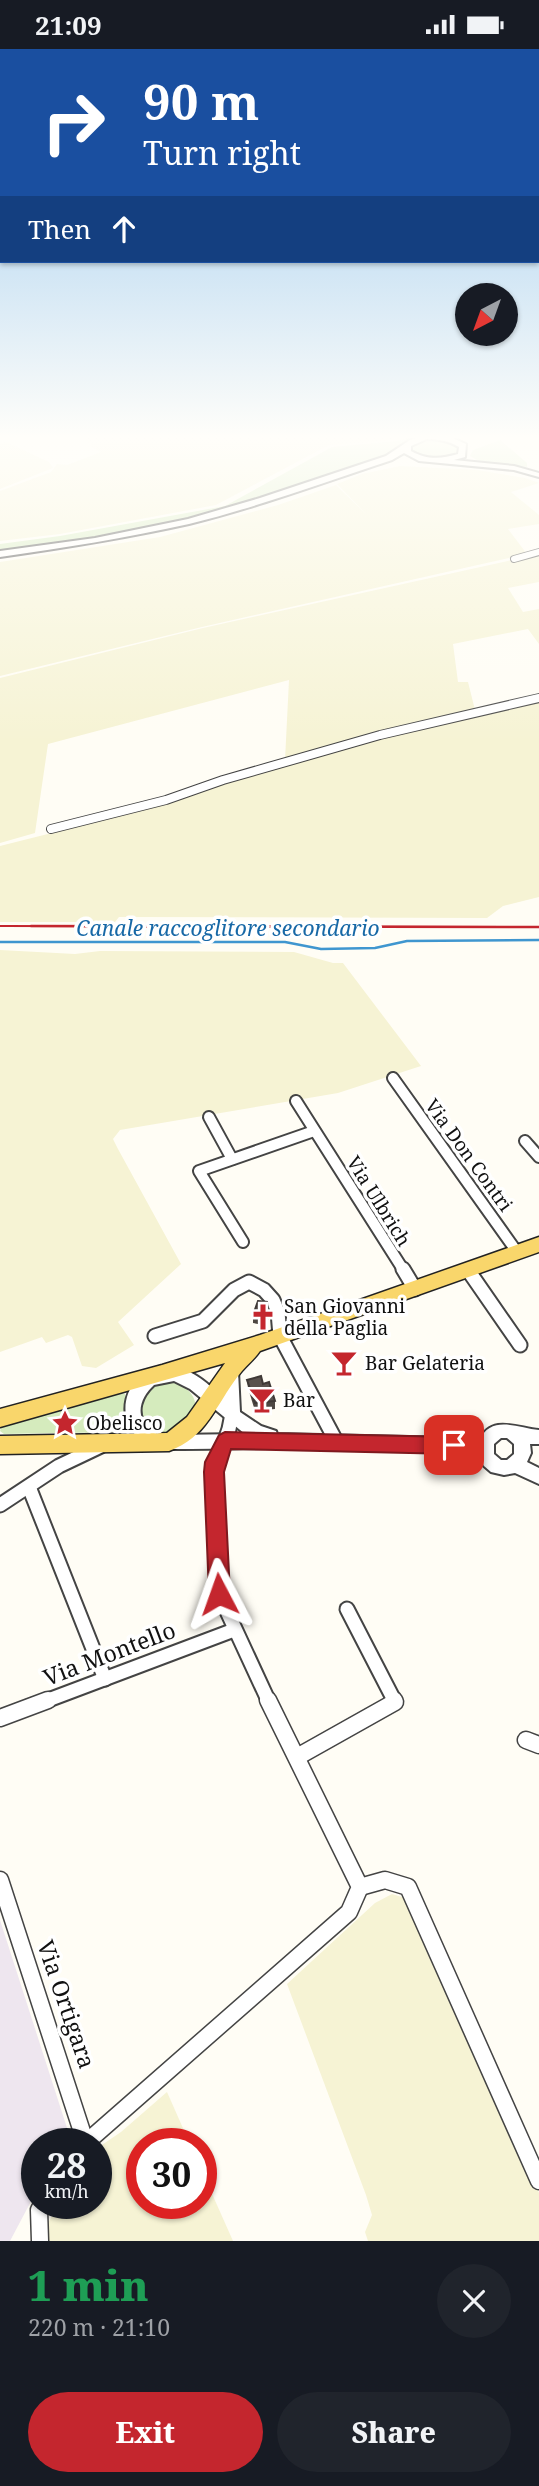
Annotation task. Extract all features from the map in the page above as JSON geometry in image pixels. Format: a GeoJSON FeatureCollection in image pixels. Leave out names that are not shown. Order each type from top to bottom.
{"type":"FeatureCollection","features":[{"type":"Feature","properties":{"kind":"main road"},"geometry":{"type":"LineString","coordinates":[[0,1418],[162,1374],[260,1343],[539,1244]]}},
{"type":"Feature","properties":{"kind":"main road"},"geometry":{"type":"LineString","coordinates":[[0,1445],[66,1453],[110,1442],[162,1442],[184,1435],[194,1426],[230,1368],[260,1343]]}},
{"type":"Feature","properties":{"kind":"street"},"geometry":{"type":"LineString","coordinates":[[0,554],[112,537]]}},
{"type":"Feature","properties":{"kind":"street"},"geometry":{"type":"LineString","coordinates":[[514,559],[539,552]]}},
{"type":"Feature","properties":{"kind":"street"},"geometry":{"type":"LineString","coordinates":[[51,829],[166,800],[223,780],[380,736],[539,698]]}},
{"type":"Feature","properties":{"kind":"street","name":"Via Don Contri"},"geometry":{"type":"LineString","coordinates":[[393,1079],[517,1252]]}},
{"type":"Feature","properties":{"kind":"street","name":"Via Ulbrich"},"geometry":{"type":"LineString","coordinates":[[296,1101],[415,1289]]}},
{"type":"Feature","properties":{"kind":"street"},"geometry":{"type":"LineString","coordinates":[[209,1117],[232,1159]]}},
{"type":"Feature","properties":{"kind":"street"},"geometry":{"type":"LineString","coordinates":[[243,1242],[199,1171],[314,1131]]}},
{"type":"Feature","properties":{"kind":"street"},"geometry":{"type":"LineString","coordinates":[[525,1141],[539,1157]]}},
{"type":"Feature","properties":{"kind":"street"},"geometry":{"type":"LineString","coordinates":[[468,1270],[520,1345]]}},
{"type":"Feature","properties":{"kind":"street"},"geometry":{"type":"LineString","coordinates":[[155,1336],[193,1326],[205,1319],[233,1289],[249,1282],[274,1300],[280,1336],[336,1441]]}},
{"type":"Feature","properties":{"kind":"street"},"geometry":{"type":"LineString","coordinates":[[103,2128],[349,1912],[360,1887],[219,1594],[215,1462],[225,1441],[232,1414],[230,1368]]}},
{"type":"Feature","properties":{"kind":"street"},"geometry":{"type":"LineString","coordinates":[[295,1441],[256,1432],[180,1375],[162,1374],[143,1386],[131,1407],[132,1419],[138,1429],[146,1437],[162,1442],[336,1441],[454,1445],[485,1449]]}},
{"type":"Feature","properties":{"kind":"street"},"geometry":{"type":"LineString","coordinates":[[539,1437],[526,1442],[502,1432],[491,1435],[485,1444],[487,1455],[496,1465],[516,1465],[539,1476]]}},
{"type":"Feature","properties":{"kind":"street"},"geometry":{"type":"LineString","coordinates":[[516,1465],[523,1458],[526,1442]]}},
{"type":"Feature","properties":{"kind":"street"},"geometry":{"type":"LineString","coordinates":[[0,1505],[29,1487],[66,1453]]}},
{"type":"Feature","properties":{"kind":"street"},"geometry":{"type":"LineString","coordinates":[[29,1487],[105,1679]]}},
{"type":"Feature","properties":{"kind":"street"},"geometry":{"type":"LineString","coordinates":[[297,1758],[395,1702],[347,1609]]}},
{"type":"Feature","properties":{"kind":"street","name":"Via Montello"},"geometry":{"type":"LineString","coordinates":[[0,1718],[234,1630]]}},
{"type":"Feature","properties":{"kind":"street","name":"Via Ortigara"},"geometry":{"type":"LineString","coordinates":[[0,1880],[82,2128]]}},
{"type":"Feature","properties":{"kind":"street"},"geometry":{"type":"LineString","coordinates":[[360,1887],[385,1880],[408,1887],[539,2181]]}},
{"type":"Feature","properties":{"kind":"street"},"geometry":{"type":"LineString","coordinates":[[39,2219],[40,2241]]}},
{"type":"Feature","properties":{"kind":"shaded area"},"geometry":{"type":"Polygon","coordinates":[[[0,537],[32,537],[0,541],[0,537]]]}},
{"type":"Feature","properties":{"kind":"shaded area"},"geometry":{"type":"Polygon","coordinates":[[[158,537],[514,537],[527,554],[202,627],[0,676],[0,562],[158,537]]]}},
{"type":"Feature","properties":{"kind":"shaded area"},"geometry":{"type":"Polygon","coordinates":[[[539,554],[539,582],[508,588],[523,612],[539,609],[539,644],[528,629],[453,644],[458,682],[468,682],[475,710],[285,760],[289,680],[48,744],[35,833],[0,843],[0,678],[203,628],[539,554]]]}},
{"type":"Feature","properties":{"kind":"shaded area"},"geometry":{"type":"Polygon","coordinates":[[[539,701],[539,897],[503,906],[487,918],[119,917],[115,922],[0,922],[0,846],[167,804],[251,775],[388,736],[539,701]]]}},
{"type":"Feature","properties":{"kind":"shaded area"},"geometry":{"type":"Polygon","coordinates":[[[0,950],[75,954],[100,951],[294,952],[333,963],[343,963],[421,1066],[338,1093],[120,1130],[113,1139],[181,1264],[118,1322],[134,1345],[96,1368],[82,1366],[72,1337],[68,1335],[46,1343],[42,1337],[0,1352],[0,950]]]}},
{"type":"Feature","properties":{"kind":"shaded area"},"geometry":{"type":"Polygon","coordinates":[[[392,1894],[408,1899],[435,1966],[539,2193],[539,2241],[368,2241],[365,2232],[372,2215],[366,2195],[287,1984],[375,1903],[392,1894]]]}},
{"type":"Feature","properties":{"kind":"shaded area"},"geometry":{"type":"Polygon","coordinates":[[[0,1920],[67,2128],[21,2128],[22,2219],[10,2241],[0,2241],[0,1920]]]}},
{"type":"Feature","properties":{"kind":"shaded area"},"geometry":{"type":"Polygon","coordinates":[[[167,2092],[183,2128],[126,2128],[126,2219],[217,2219],[217,2205],[233,2241],[47,2241],[47,2225],[50,2219],[112,2219],[112,2138],[167,2092]]]}},
{"type":"Feature","properties":{"kind":"green space"},"geometry":{"type":"Polygon","coordinates":[[[50,537],[104,537],[0,552],[0,544],[50,537]]]}},
{"type":"Feature","properties":{"kind":"green space"},"geometry":{"type":"Polygon","coordinates":[[[170,1382],[189,1392],[196,1411],[169,1433],[156,1431],[140,1419],[141,1397],[153,1386],[170,1382]]]}},
{"type":"Feature","properties":{"kind":"green space"},"geometry":{"type":"Polygon","coordinates":[[[125,1394],[127,1402],[129,1425],[126,1432],[4,1434],[0,1431],[2,1425],[125,1394]]]}},
{"type":"Feature","properties":{"kind":"building"},"geometry":{"type":"Polygon","coordinates":[[[258,1301],[267,1302],[268,1318],[253,1315],[258,1301]]]}},
{"type":"Feature","properties":{"kind":"building"},"geometry":{"type":"Polygon","coordinates":[[[261,1376],[263,1384],[269,1382],[275,1401],[255,1403],[247,1380],[261,1376]]]}},
{"type":"Feature","properties":{"kind":"waterway","name":"Canale raccoglitore secondario"},"geometry":{"type":"LineString","coordinates":[[0,942],[285,942],[321,949],[375,948],[407,941],[539,940]]}},
{"type":"Feature","properties":{"kind":"railway"},"geometry":{"type":"LineString","coordinates":[[0,926],[539,927],[31,926]]}},
{"type":"Feature","properties":{"kind":"place","name":"San Giovanni della Paglia"},"geometry":{"type":"Point","coordinates":[263,1317]}},
{"type":"Feature","properties":{"kind":"place","name":"Bar Gelateria"},"geometry":{"type":"Point","coordinates":[344,1363]}},
{"type":"Feature","properties":{"kind":"place","name":"Bar"},"geometry":{"type":"Point","coordinates":[262,1400]}},
{"type":"Feature","properties":{"kind":"place","name":"Obelisco"},"geometry":{"type":"Point","coordinates":[65,1423]}},
{"type":"Feature","properties":{"kind":"route"},"geometry":{"type":"LineString","coordinates":[[219,1594],[214,1472],[215,1462],[225,1441],[454,1445]]}}]}
